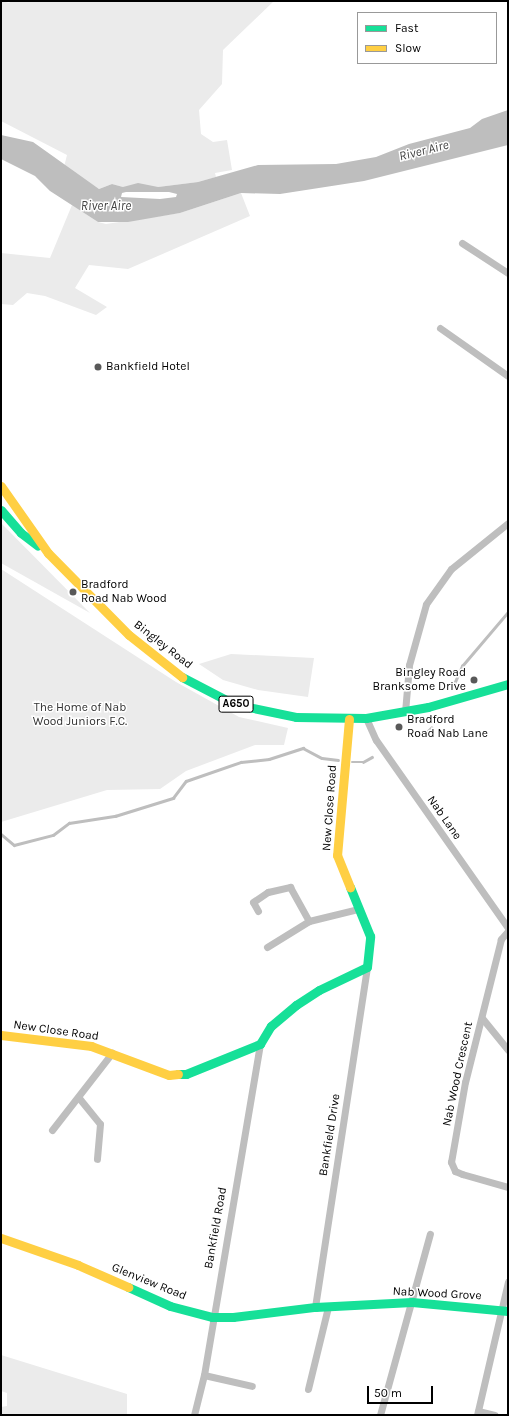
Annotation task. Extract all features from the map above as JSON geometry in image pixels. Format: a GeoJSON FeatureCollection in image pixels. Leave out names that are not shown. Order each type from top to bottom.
{"type":"FeatureCollection","features":[{"type":"Feature","properties":{"kind":"main road","name":"Bingley Road"},"geometry":{"type":"LineString","coordinates":[[1,486],[48,553],[129,635],[177,674],[234,704],[296,717],[349,719],[366,718],[405,712],[508,684]]}},
{"type":"Feature","properties":{"kind":"main road","name":"A650"},"geometry":{"type":"LineString","coordinates":[[1,510],[21,533],[48,553]]}},
{"type":"Feature","properties":{"kind":"main road","name":"New Close Road"},"geometry":{"type":"LineString","coordinates":[[349,719],[337,855],[370,936],[367,967]]}},
{"type":"Feature","properties":{"kind":"main road"},"geometry":{"type":"LineString","coordinates":[[260,1044],[271,1026],[296,1005],[319,990],[367,967]]}},
{"type":"Feature","properties":{"kind":"main road","name":"New Close Road"},"geometry":{"type":"LineString","coordinates":[[1,1035],[91,1046],[169,1075],[186,1074],[260,1044]]}},
{"type":"Feature","properties":{"kind":"main road","name":"Glenview Road"},"geometry":{"type":"LineString","coordinates":[[1,1238],[78,1265],[170,1306],[212,1317],[233,1317],[315,1307],[365,1304]]}},
{"type":"Feature","properties":{"kind":"main road","name":"Nab Wood Grove"},"geometry":{"type":"LineString","coordinates":[[365,1304],[412,1302],[505,1310]]}},
{"type":"Feature","properties":{"kind":"street"},"geometry":{"type":"LineString","coordinates":[[462,243],[508,273]]}},
{"type":"Feature","properties":{"kind":"street"},"geometry":{"type":"LineString","coordinates":[[440,328],[508,376]]}},
{"type":"Feature","properties":{"kind":"street"},"geometry":{"type":"LineString","coordinates":[[405,712],[409,665],[426,604],[450,569],[508,523]]}},
{"type":"Feature","properties":{"kind":"street","name":"Nab Lane"},"geometry":{"type":"LineString","coordinates":[[366,718],[376,740],[508,930]]}},
{"type":"Feature","properties":{"kind":"street"},"geometry":{"type":"LineString","coordinates":[[258,911],[253,902],[268,892],[290,887],[309,921]]}},
{"type":"Feature","properties":{"kind":"street"},"geometry":{"type":"LineString","coordinates":[[268,947],[309,921],[358,909]]}},
{"type":"Feature","properties":{"kind":"street","name":"Nab Wood Crescent"},"geometry":{"type":"LineString","coordinates":[[508,930],[501,939],[465,1082],[451,1162],[455,1170],[462,1174],[508,1187]]}},
{"type":"Feature","properties":{"kind":"street","name":"Bankfield Drive"},"geometry":{"type":"LineString","coordinates":[[315,1307],[367,967]]}},
{"type":"Feature","properties":{"kind":"street"},"geometry":{"type":"LineString","coordinates":[[482,1018],[508,1050]]}},
{"type":"Feature","properties":{"kind":"street","name":"Bankfield Road"},"geometry":{"type":"LineString","coordinates":[[194,1415],[204,1375],[212,1317],[260,1044]]}},
{"type":"Feature","properties":{"kind":"street"},"geometry":{"type":"LineString","coordinates":[[52,1130],[79,1098],[112,1053]]}},
{"type":"Feature","properties":{"kind":"street"},"geometry":{"type":"LineString","coordinates":[[79,1098],[100,1124],[97,1159]]}},
{"type":"Feature","properties":{"kind":"street"},"geometry":{"type":"LineString","coordinates":[[380,1415],[430,1234]]}},
{"type":"Feature","properties":{"kind":"street"},"geometry":{"type":"LineString","coordinates":[[495,1415],[477,1413],[505,1310],[508,1282]]}},
{"type":"Feature","properties":{"kind":"street"},"geometry":{"type":"LineString","coordinates":[[308,1389],[328,1307]]}},
{"type":"Feature","properties":{"kind":"street"},"geometry":{"type":"LineString","coordinates":[[204,1375],[252,1386]]}},
{"type":"Feature","properties":{"kind":"green space"},"geometry":{"type":"Polygon","coordinates":[[[1,1],[10,3],[8,1],[274,1],[223,50],[222,84],[199,110],[201,134],[213,142],[227,140],[232,170],[215,173],[216,177],[198,182],[158,187],[123,187],[112,184],[99,189],[64,167],[67,155],[1,121],[1,1]]]}},
{"type":"Feature","properties":{"kind":"green space"},"geometry":{"type":"Polygon","coordinates":[[[241,193],[250,216],[128,269],[89,265],[75,288],[107,307],[96,315],[45,296],[27,293],[13,305],[1,304],[1,253],[50,258],[72,205],[98,222],[106,224],[180,213],[241,193]]]}},
{"type":"Feature","properties":{"kind":"green space"},"geometry":{"type":"Polygon","coordinates":[[[1,523],[90,613],[1,563],[1,523]]]}},
{"type":"Feature","properties":{"kind":"green space","name":"The Home of Nab Wood Juniors F.C."},"geometry":{"type":"Polygon","coordinates":[[[1,569],[176,682],[239,717],[288,728],[284,745],[255,745],[186,771],[160,789],[107,790],[1,822],[1,569]]]}},
{"type":"Feature","properties":{"kind":"green space"},"geometry":{"type":"Polygon","coordinates":[[[231,654],[314,658],[308,697],[258,690],[223,680],[199,664],[231,654]]]}},
{"type":"Feature","properties":{"kind":"green space"},"geometry":{"type":"Polygon","coordinates":[[[1,1355],[127,1394],[127,1415],[1,1415],[1,1407],[7,1406],[7,1393],[1,1391],[1,1355]]]}},
{"type":"Feature","properties":{"kind":"water","name":"River Aire"},"geometry":{"type":"Polygon","coordinates":[[[508,110],[508,145],[364,181],[280,194],[241,193],[180,213],[128,222],[98,222],[50,191],[35,176],[1,159],[1,135],[33,142],[99,189],[112,184],[123,187],[138,183],[158,187],[198,182],[258,165],[336,164],[376,157],[409,144],[470,128],[482,119],[508,110]],[[126,192],[122,193],[121,197],[160,199],[176,197],[177,194],[169,192],[126,192]]]}},
{"type":"Feature","properties":{"kind":"waterway"},"geometry":{"type":"LineString","coordinates":[[454,684],[462,666],[508,612]]}},
{"type":"Feature","properties":{"kind":"waterway"},"geometry":{"type":"LineString","coordinates":[[427,732],[431,728]]}},
{"type":"Feature","properties":{"kind":"waterway"},"geometry":{"type":"LineString","coordinates":[[1,834],[14,845],[53,835],[69,823],[115,816],[173,798],[186,781],[241,762],[269,759],[303,748],[322,758],[338,760]]}},
{"type":"Feature","properties":{"kind":"waterway"},"geometry":{"type":"LineString","coordinates":[[352,762],[363,762],[372,757]]}},
{"type":"Feature","properties":{"kind":"traffic: fast"},"geometry":{"type":"LineString","coordinates":[[1,510],[21,533],[38,546]]}},
{"type":"Feature","properties":{"kind":"traffic: fast"},"geometry":{"type":"LineString","coordinates":[[182,677],[234,704],[296,717],[366,718],[428,707],[508,684]]}},
{"type":"Feature","properties":{"kind":"traffic: fast"},"geometry":{"type":"LineString","coordinates":[[178,1074],[186,1074],[260,1044],[271,1026],[296,1005],[319,990],[367,967],[370,936],[350,887]]}},
{"type":"Feature","properties":{"kind":"traffic: fast"},"geometry":{"type":"LineString","coordinates":[[128,1287],[170,1306],[212,1317],[233,1317],[315,1307],[412,1302],[508,1311]]}},
{"type":"Feature","properties":{"kind":"traffic: slow"},"geometry":{"type":"LineString","coordinates":[[1,486],[48,553],[129,635],[182,677]]}},
{"type":"Feature","properties":{"kind":"traffic: slow"},"geometry":{"type":"LineString","coordinates":[[349,719],[337,855],[350,887]]}},
{"type":"Feature","properties":{"kind":"traffic: slow"},"geometry":{"type":"LineString","coordinates":[[1,1035],[91,1046],[169,1075],[178,1074]]}},
{"type":"Feature","properties":{"kind":"traffic: slow"},"geometry":{"type":"LineString","coordinates":[[1,1238],[78,1265],[128,1287]]}},
{"type":"Feature","properties":{"kind":"place","name":"Bankfield Hotel"},"geometry":{"type":"Point","coordinates":[98,367]}},
{"type":"Feature","properties":{"kind":"place","name":"Bradford Road Nab Wood"},"geometry":{"type":"Point","coordinates":[73,592]}},
{"type":"Feature","properties":{"kind":"place","name":"Bingley Road Branksome Drive"},"geometry":{"type":"Point","coordinates":[474,680]}},
{"type":"Feature","properties":{"kind":"place","name":"Bradford Road Nab Lane"},"geometry":{"type":"Point","coordinates":[399,727]}}]}
